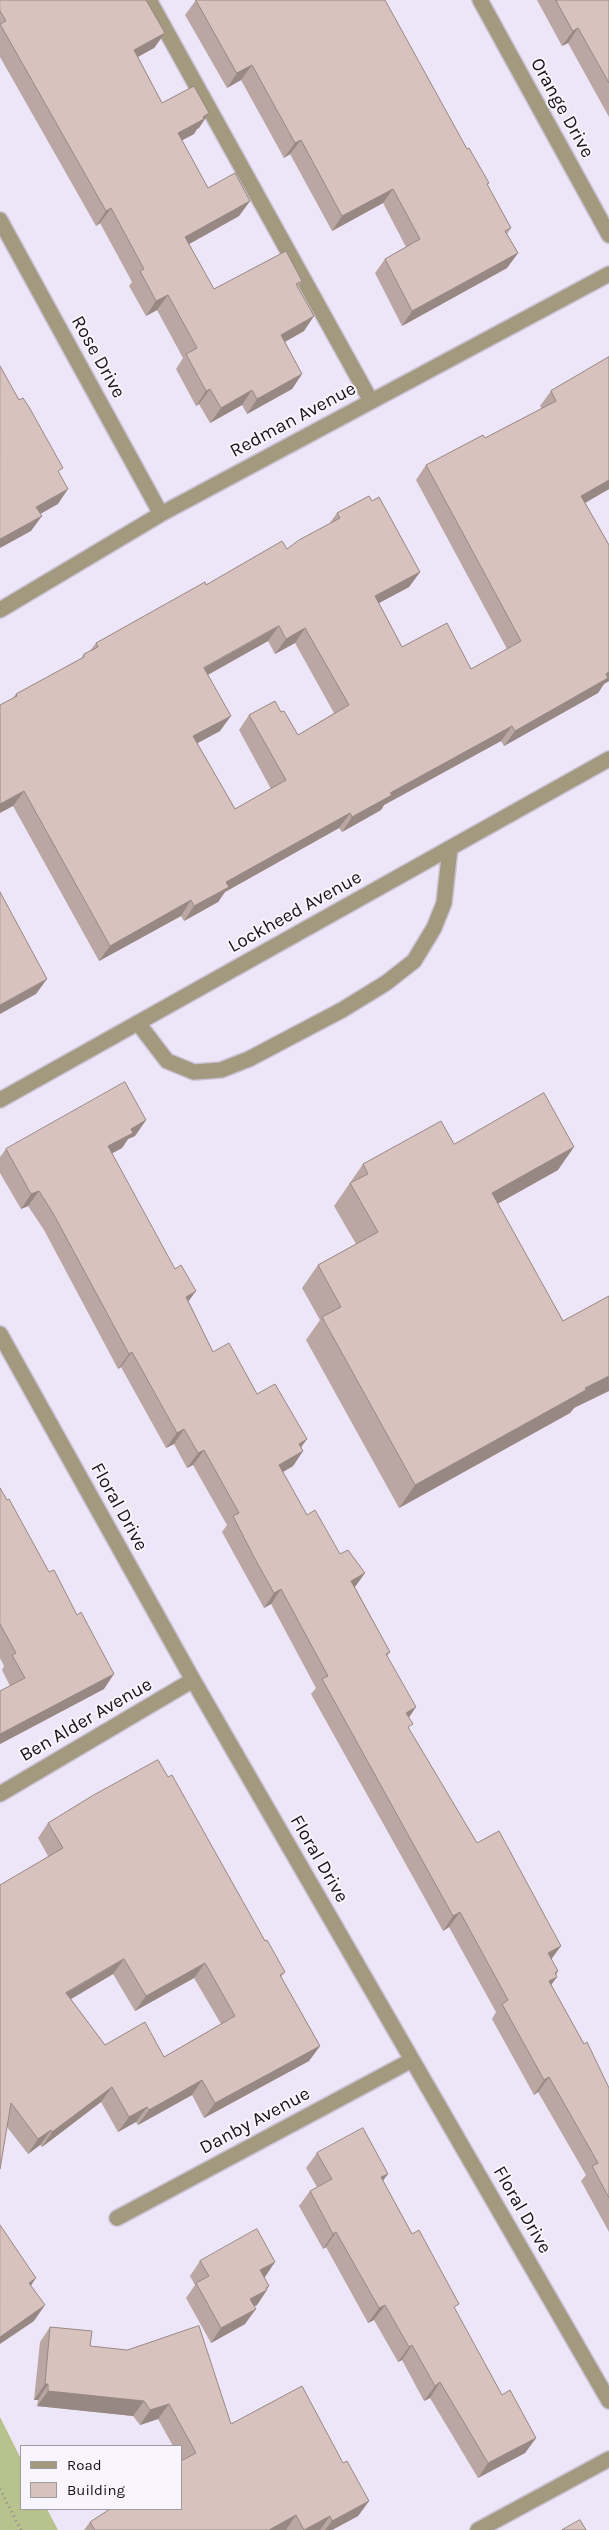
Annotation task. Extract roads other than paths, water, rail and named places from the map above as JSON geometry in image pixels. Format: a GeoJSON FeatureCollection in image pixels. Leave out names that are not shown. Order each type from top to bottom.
{"type":"FeatureCollection","features":[{"type":"Feature","properties":{"kind":"street"},"geometry":{"type":"LineString","coordinates":[[149,0],[371,401]]}},
{"type":"Feature","properties":{"kind":"street","name":"Orange Drive"},"geometry":{"type":"LineString","coordinates":[[480,0],[609,235]]}},
{"type":"Feature","properties":{"kind":"street","name":"Rose Drive"},"geometry":{"type":"LineString","coordinates":[[0,220],[161,514]]}},
{"type":"Feature","properties":{"kind":"street","name":"Redman Avenue"},"geometry":{"type":"LineString","coordinates":[[0,610],[161,514],[609,274]]}},
{"type":"Feature","properties":{"kind":"street","name":"Lockheed Avenue"},"geometry":{"type":"LineString","coordinates":[[0,1100],[609,759]]}},
{"type":"Feature","properties":{"kind":"street"},"geometry":{"type":"LineString","coordinates":[[138,1023],[167,1060],[194,1072],[221,1070],[249,1059],[342,1010],[386,983],[414,961],[434,928],[444,903],[450,848]]}},
{"type":"Feature","properties":{"kind":"street","name":"Floral Drive"},"geometry":{"type":"LineString","coordinates":[[0,1334],[193,1680],[609,2401]]}},
{"type":"Feature","properties":{"kind":"street","name":"Ben Alder Avenue"},"geometry":{"type":"LineString","coordinates":[[0,1794],[193,1680]]}},
{"type":"Feature","properties":{"kind":"street","name":"Danby Avenue"},"geometry":{"type":"LineString","coordinates":[[117,2218],[412,2060]]}},
{"type":"Feature","properties":{"kind":"street"},"geometry":{"type":"LineString","coordinates":[[478,2530],[609,2458]]}}]}
